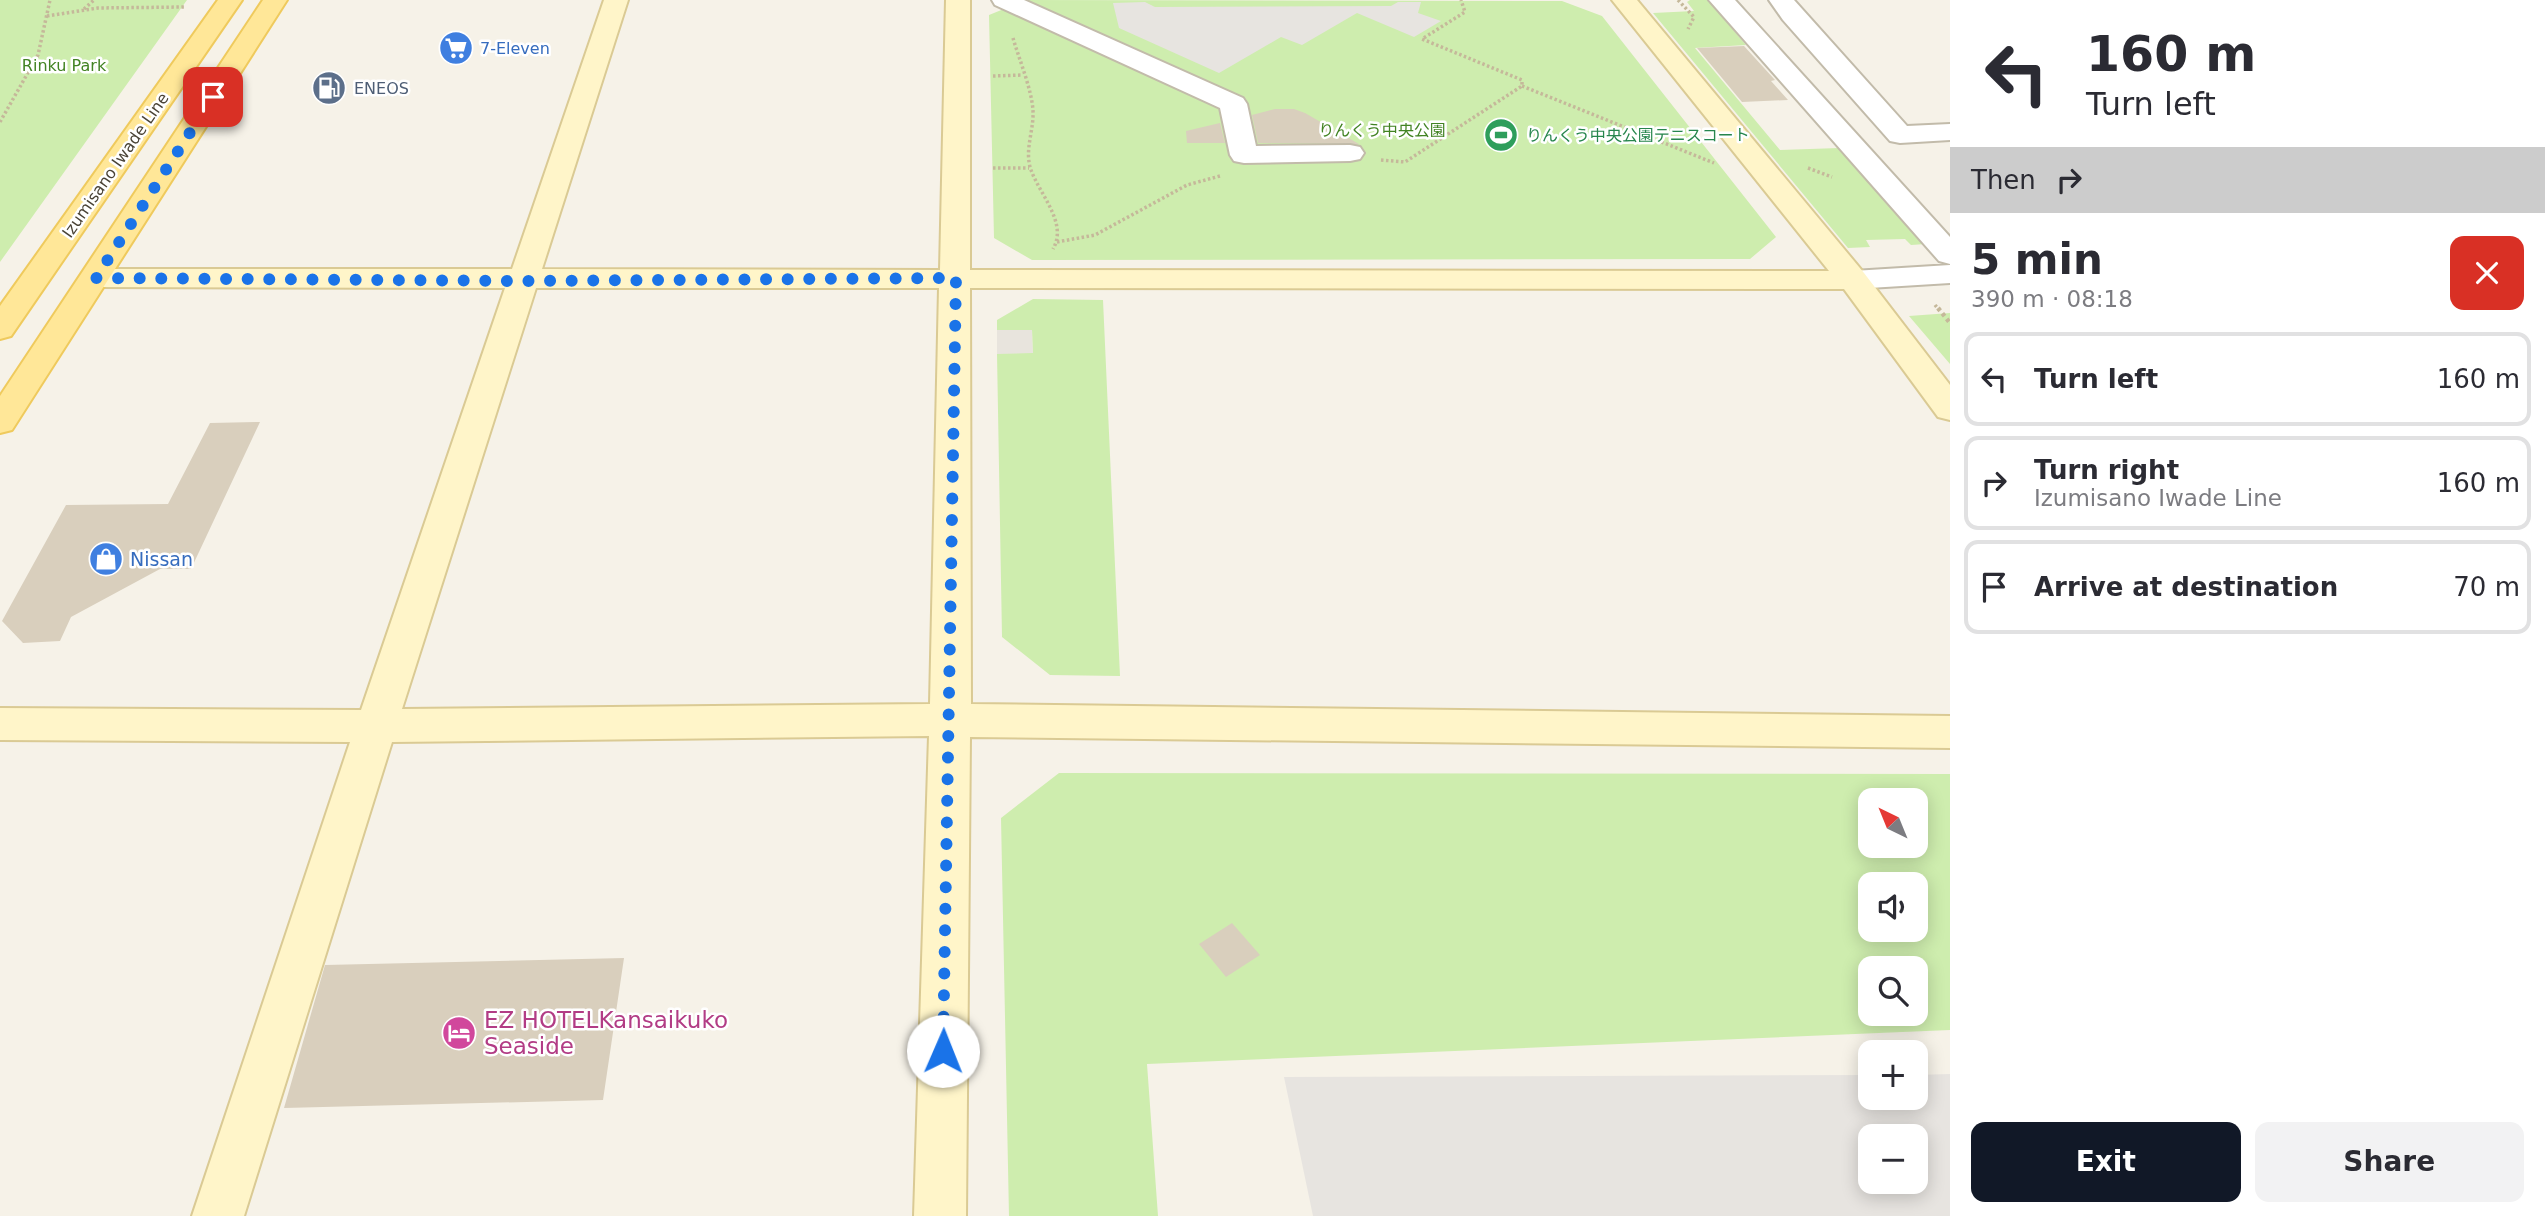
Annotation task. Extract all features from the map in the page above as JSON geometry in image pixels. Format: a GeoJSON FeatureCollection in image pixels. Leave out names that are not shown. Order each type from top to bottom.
{"type":"FeatureCollection","features":[{"type":"Feature","properties":{"kind":"main road","name":"Izumisano Iwade Line"},"geometry":{"type":"LineString","coordinates":[[0,329],[230,0]]}},
{"type":"Feature","properties":{"kind":"main road"},"geometry":{"type":"LineString","coordinates":[[0,422],[275,0]]}},
{"type":"Feature","properties":{"kind":"street"},"geometry":{"type":"LineString","coordinates":[[218,1216],[376,726],[616,0]]}},
{"type":"Feature","properties":{"kind":"street"},"geometry":{"type":"LineString","coordinates":[[940,1216],[950,720],[958,0]]}},
{"type":"Feature","properties":{"kind":"street"},"geometry":{"type":"LineString","coordinates":[[1624,0],[1853,280],[1950,409]]}},
{"type":"Feature","properties":{"kind":"street"},"geometry":{"type":"LineString","coordinates":[[1721,0],[1940,232],[1950,255]]}},
{"type":"Feature","properties":{"kind":"street"},"geometry":{"type":"LineString","coordinates":[[1781,0],[1900,135],[1950,132]]}},
{"type":"Feature","properties":{"kind":"street"},"geometry":{"type":"LineString","coordinates":[[1014,5],[1233,104],[1244,155],[1350,153]]}},
{"type":"Feature","properties":{"kind":"street"},"geometry":{"type":"LineString","coordinates":[[96,278],[523,281],[956,278],[1853,280],[1950,274]]}},
{"type":"Feature","properties":{"kind":"street"},"geometry":{"type":"LineString","coordinates":[[0,723],[376,726],[950,720],[1950,732]]}},
{"type":"Feature","properties":{"kind":"path"},"geometry":{"type":"LineString","coordinates":[[0,122],[38,55],[50,0]]}},
{"type":"Feature","properties":{"kind":"path"},"geometry":{"type":"LineString","coordinates":[[83,9],[94,0]]}},
{"type":"Feature","properties":{"kind":"path"},"geometry":{"type":"LineString","coordinates":[[1461,0],[1465,12],[1422,38],[1521,80],[1522,86]]}},
{"type":"Feature","properties":{"kind":"path"},"geometry":{"type":"LineString","coordinates":[[1014,5],[1011,33],[1033,111],[1028,145],[1030,168],[1058,226],[1057,242],[1051,253]]}},
{"type":"Feature","properties":{"kind":"path"},"geometry":{"type":"LineString","coordinates":[[47,16],[83,9],[195,7]]}},
{"type":"Feature","properties":{"kind":"path"},"geometry":{"type":"LineString","coordinates":[[985,76],[1023,75]]}},
{"type":"Feature","properties":{"kind":"path"},"geometry":{"type":"LineString","coordinates":[[1350,153],[1365,159],[1405,162],[1522,86]]}},
{"type":"Feature","properties":{"kind":"path"},"geometry":{"type":"LineString","coordinates":[[1522,86],[1709,163],[1716,163]]}},
{"type":"Feature","properties":{"kind":"path"},"geometry":{"type":"LineString","coordinates":[[1057,242],[1094,235],[1118,225],[1188,185],[1238,171],[1245,163],[1244,155]]}},
{"type":"Feature","properties":{"kind":"path"},"geometry":{"type":"LineString","coordinates":[[985,168],[1030,168]]}},
{"type":"Feature","properties":{"kind":"shaded area"},"geometry":{"type":"Polygon","coordinates":[[[1145,2],[1155,7],[1391,6],[1398,2],[1421,2],[1418,13],[1441,21],[1414,37],[1357,13],[1302,45],[1281,37],[1219,73],[1119,28],[1113,3],[1145,2]]]}},
{"type":"Feature","properties":{"kind":"shaded area"},"geometry":{"type":"Polygon","coordinates":[[[997,330],[1032,330],[1033,354],[997,354],[997,330]]]}},
{"type":"Feature","properties":{"kind":"shaded area"},"geometry":{"type":"Polygon","coordinates":[[[1950,1074],[1950,1216],[1313,1216],[1284,1077],[1858,1075],[1858,1110],[1928,1110],[1928,1075],[1950,1074]]]}},
{"type":"Feature","properties":{"kind":"green space","name":"Rinku Park"},"geometry":{"type":"Polygon","coordinates":[[[0,0],[187,0],[0,262],[0,0]]]}},
{"type":"Feature","properties":{"kind":"green space","name":"りんくう中央公園"},"geometry":{"type":"Polygon","coordinates":[[[1026,0],[1562,1],[1602,16],[1776,237],[1750,259],[1032,260],[994,238],[989,15],[1026,0]]]}},
{"type":"Feature","properties":{"kind":"green space"},"geometry":{"type":"Polygon","coordinates":[[[1708,0],[1746,45],[1695,48],[1780,150],[1839,148],[1926,244],[1911,245],[1905,239],[1866,240],[1870,247],[1848,248],[1653,13],[1694,11],[1687,2],[1708,0]]]}},
{"type":"Feature","properties":{"kind":"green space"},"geometry":{"type":"Polygon","coordinates":[[[1033,299],[1103,300],[1120,676],[1050,675],[1002,637],[997,354],[1033,353],[1032,330],[997,330],[997,320],[1033,299]]]}},
{"type":"Feature","properties":{"kind":"green space"},"geometry":{"type":"Polygon","coordinates":[[[1950,313],[1950,364],[1909,316],[1950,313]]]}},
{"type":"Feature","properties":{"kind":"green space"},"geometry":{"type":"Polygon","coordinates":[[[1059,773],[1950,774],[1950,1030],[1147,1064],[1158,1216],[1009,1216],[1001,818],[1059,773]]]}},
{"type":"Feature","properties":{"kind":"building"},"geometry":{"type":"Polygon","coordinates":[[[1744,46],[1775,80],[1771,81],[1788,100],[1742,102],[1697,48],[1744,46]]]}},
{"type":"Feature","properties":{"kind":"building"},"geometry":{"type":"Polygon","coordinates":[[[1275,109],[1294,109],[1305,113],[1359,144],[1258,143],[1252,115],[1275,109]]]}},
{"type":"Feature","properties":{"kind":"building"},"geometry":{"type":"Polygon","coordinates":[[[1220,123],[1225,143],[1187,143],[1186,131],[1220,123]]]}},
{"type":"Feature","properties":{"kind":"building"},"geometry":{"type":"Polygon","coordinates":[[[260,422],[191,569],[160,569],[71,617],[60,641],[23,643],[2,621],[66,505],[168,504],[210,423],[260,422]]]}},
{"type":"Feature","properties":{"kind":"building"},"geometry":{"type":"Polygon","coordinates":[[[1232,923],[1260,955],[1226,977],[1199,944],[1232,923]]]}},
{"type":"Feature","properties":{"kind":"building","name":"EZ HOTELKansaikuko Seaside"},"geometry":{"type":"Polygon","coordinates":[[[624,958],[603,1100],[284,1108],[325,965],[624,958]]]}},
{"type":"Feature","properties":{"kind":"place","name":"7-Eleven"},"geometry":{"type":"Point","coordinates":[456,48]}},
{"type":"Feature","properties":{"kind":"place","name":"ENEOS"},"geometry":{"type":"Point","coordinates":[329,88]}},
{"type":"Feature","properties":{"kind":"place","name":"りんくう中央公園テニスコート"},"geometry":{"type":"Point","coordinates":[1501,135]}},
{"type":"Feature","properties":{"kind":"place","name":"Nissan"},"geometry":{"type":"Point","coordinates":[106,559]}},
{"type":"Feature","properties":{"kind":"place","name":"EZ HOTELKansaikuko Seaside"},"geometry":{"type":"Point","coordinates":[459,1033]}},
{"type":"Feature","properties":{"kind":"route"},"geometry":{"type":"LineString","coordinates":[[213,97],[96,278],[523,281],[956,278],[943,1051]]}}]}
